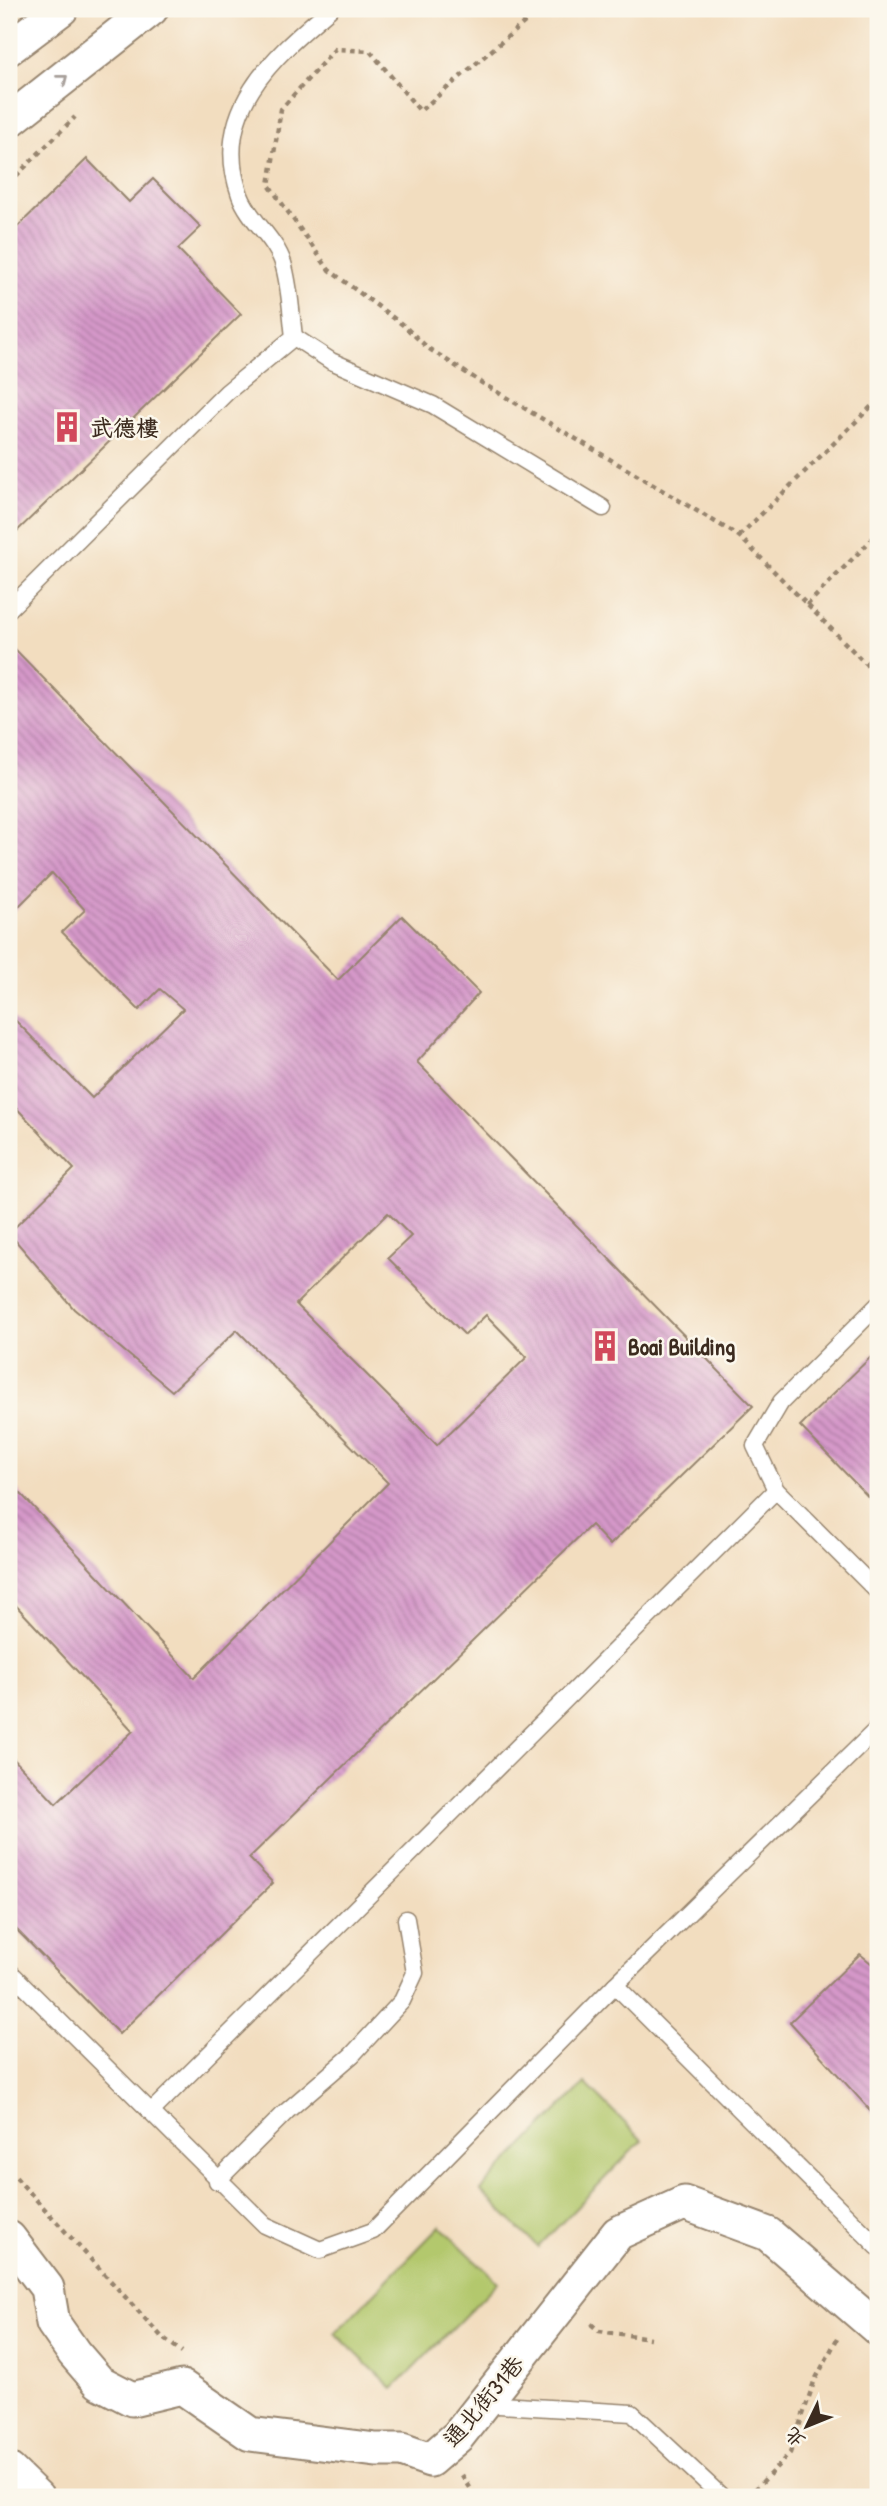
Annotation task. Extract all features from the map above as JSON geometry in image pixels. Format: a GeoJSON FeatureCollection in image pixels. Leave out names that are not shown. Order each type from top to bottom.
{"type":"FeatureCollection","features":[{"type":"Feature","properties":{"kind":"street"},"geometry":{"type":"LineString","coordinates":[[9,48],[61,9]]}},
{"type":"Feature","properties":{"kind":"street"},"geometry":{"type":"LineString","coordinates":[[9,121],[151,9]]}},
{"type":"Feature","properties":{"kind":"street","name":"通北街31巷"},"geometry":{"type":"LineString","coordinates":[[9,2238],[47,2288],[53,2322],[74,2353],[99,2382],[132,2399],[182,2387],[250,2434],[376,2450],[402,2450],[430,2460],[458,2436],[618,2233],[684,2203],[768,2234],[878,2329]]}},
{"type":"Feature","properties":{"kind":"street"},"geometry":{"type":"LineString","coordinates":[[9,2470],[37,2497]]}},
{"type":"Feature","properties":{"kind":"lane"},"geometry":{"type":"LineString","coordinates":[[330,9],[274,59],[247,95],[230,145],[240,197],[283,262],[294,337],[331,361],[433,405],[603,508]]}},
{"type":"Feature","properties":{"kind":"lane"},"geometry":{"type":"LineString","coordinates":[[9,609],[227,392],[294,337]]}},
{"type":"Feature","properties":{"kind":"lane"},"geometry":{"type":"LineString","coordinates":[[878,1305],[781,1402],[755,1446],[776,1490],[878,1592]]}},
{"type":"Feature","properties":{"kind":"lane"},"geometry":{"type":"LineString","coordinates":[[152,2111],[776,1490]]}},
{"type":"Feature","properties":{"kind":"lane"},"geometry":{"type":"LineString","coordinates":[[9,1970],[265,2225],[320,2250],[373,2231],[615,1985],[878,1728]]}},
{"type":"Feature","properties":{"kind":"lane"},"geometry":{"type":"LineString","coordinates":[[217,2180],[287,2110],[352,2055],[402,2001],[415,1973],[406,1919]]}},
{"type":"Feature","properties":{"kind":"lane"},"geometry":{"type":"LineString","coordinates":[[615,1985],[878,2247]]}},
{"type":"Feature","properties":{"kind":"lane"},"geometry":{"type":"LineString","coordinates":[[483,2404],[632,2413],[722,2497]]}},
{"type":"Feature","properties":{"kind":"path"},"geometry":{"type":"LineString","coordinates":[[524,9],[532,16],[420,111],[370,51],[335,49],[281,110],[269,185],[329,270],[403,324],[428,348],[739,536],[866,664],[878,682]]}},
{"type":"Feature","properties":{"kind":"path"},"geometry":{"type":"LineString","coordinates":[[739,536],[878,400]]}},
{"type":"Feature","properties":{"kind":"path"},"geometry":{"type":"LineString","coordinates":[[807,605],[878,533]]}},
{"type":"Feature","properties":{"kind":"path"},"geometry":{"type":"LineString","coordinates":[[866,664],[878,652]]}},
{"type":"Feature","properties":{"kind":"path"},"geometry":{"type":"LineString","coordinates":[[9,2170],[161,2336],[192,2360]]}},
{"type":"Feature","properties":{"kind":"path"},"geometry":{"type":"LineString","coordinates":[[565,2300],[598,2332],[650,2338]]}},
{"type":"Feature","properties":{"kind":"path"},"geometry":{"type":"LineString","coordinates":[[747,2497],[790,2453],[814,2382],[853,2307]]}},
{"type":"Feature","properties":{"kind":"green space"},"geometry":{"type":"Polygon","coordinates":[[[585,2083],[642,2140],[538,2247],[480,2190],[585,2083]]]}},
{"type":"Feature","properties":{"kind":"green space"},"geometry":{"type":"Polygon","coordinates":[[[440,2226],[498,2282],[393,2389],[335,2333],[440,2226]]]}},
{"type":"Feature","properties":{"kind":"building","name":"武德樓"},"geometry":{"type":"Polygon","coordinates":[[[87,159],[129,202],[153,179],[201,227],[178,249],[241,314],[9,539],[9,235],[87,159]]]}},
{"type":"Feature","properties":{"kind":"building","name":"Boai Building"},"geometry":{"type":"Polygon","coordinates":[[[9,643],[338,980],[402,916],[479,993],[417,1062],[753,1406],[610,1545],[591,1525],[249,1858],[273,1883],[119,2034],[9,1922],[9,1754],[56,1804],[133,1731],[9,1598],[9,1481],[194,1678],[388,1483],[237,1330],[172,1391],[74,1309],[9,1233],[74,1169],[9,1100],[9,1014],[92,1098],[183,1009],[160,989],[139,1010],[62,932],[85,910],[52,873],[9,916],[9,643]],[[388,1213],[296,1304],[437,1445],[527,1357],[486,1315],[465,1335],[388,1258],[411,1236],[388,1213]]]}},
{"type":"Feature","properties":{"kind":"building"},"geometry":{"type":"Polygon","coordinates":[[[878,1350],[878,1507],[800,1426],[878,1350]]]}},
{"type":"Feature","properties":{"kind":"building"},"geometry":{"type":"Polygon","coordinates":[[[860,1954],[878,1969],[878,2119],[790,2022],[860,1954]]]}},
{"type":"Feature","properties":{"kind":"place","name":"武德樓"},"geometry":{"type":"Point","coordinates":[67,427]}},
{"type":"Feature","properties":{"kind":"place","name":"Boai Building"},"geometry":{"type":"Point","coordinates":[605,1346]}}]}
